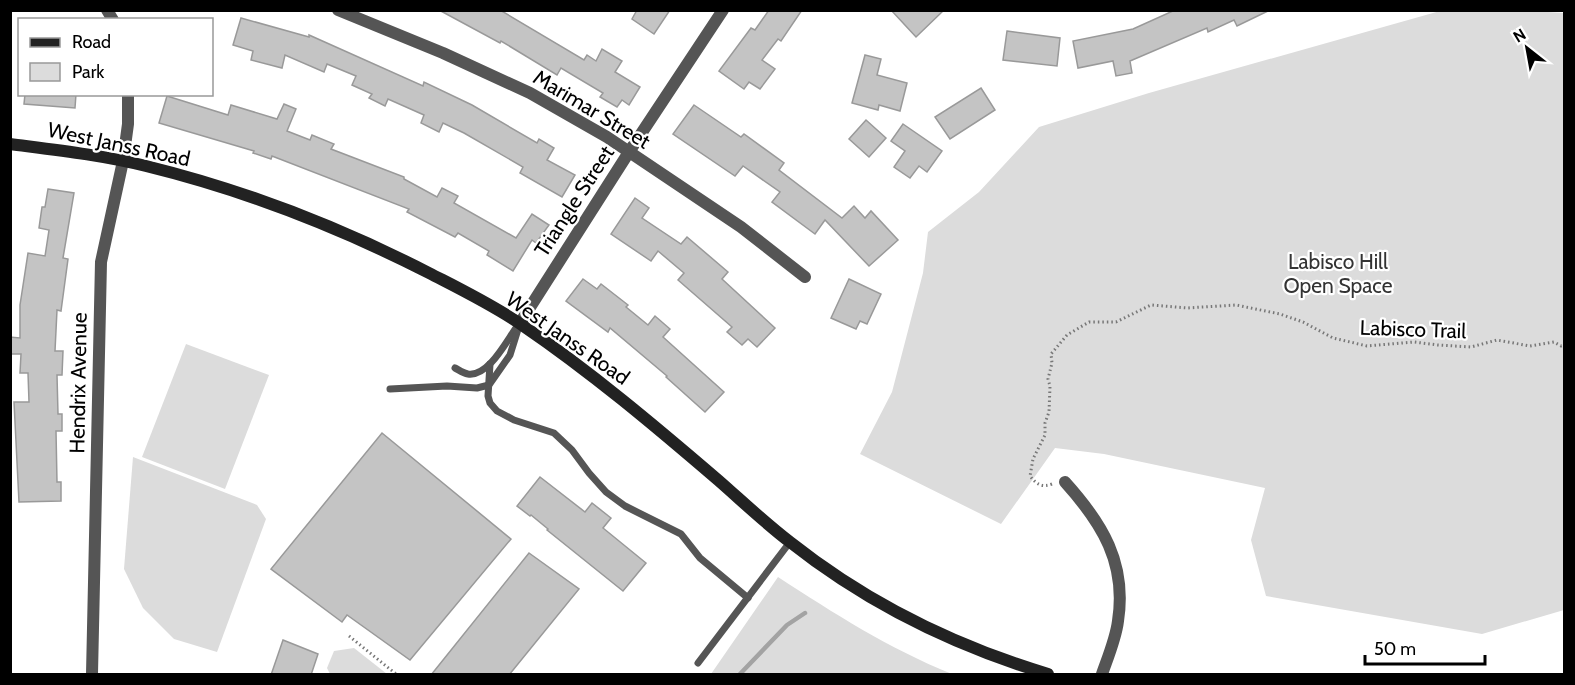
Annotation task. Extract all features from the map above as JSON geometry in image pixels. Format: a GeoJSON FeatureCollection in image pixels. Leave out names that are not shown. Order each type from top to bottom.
{"type":"FeatureCollection","features":[{"type":"Feature","properties":{"kind":"main road","name":"West Janss Road"},"geometry":{"type":"LineString","coordinates":[[10,144],[123,161],[232,191],[308,217],[398,257],[520,323],[631,406],[790,542],[870,598],[951,639],[1048,675]]}},
{"type":"Feature","properties":{"kind":"street","name":"Marimar Street"},"geometry":{"type":"LineString","coordinates":[[338,10],[443,53],[530,93],[607,137],[741,227],[805,277]]}},
{"type":"Feature","properties":{"kind":"street","name":"Triangle Street"},"geometry":{"type":"LineString","coordinates":[[520,323],[628,152],[723,10]]}},
{"type":"Feature","properties":{"kind":"street","name":"Hendrix Avenue"},"geometry":{"type":"LineString","coordinates":[[92,675],[101,261],[123,161],[128,124],[128,96]]}},
{"type":"Feature","properties":{"kind":"street"},"geometry":{"type":"LineString","coordinates":[[1065,482],[1084,503],[1108,540],[1118,569],[1118,621],[1102,675]]}},
{"type":"Feature","properties":{"kind":"lane"},"geometry":{"type":"LineString","coordinates":[[454,368],[466,374],[481,371],[490,364],[520,323]]}},
{"type":"Feature","properties":{"kind":"lane"},"geometry":{"type":"LineString","coordinates":[[390,389],[447,386],[477,388],[489,385],[510,355],[520,323]]}},
{"type":"Feature","properties":{"kind":"lane"},"geometry":{"type":"LineString","coordinates":[[490,364],[490,402],[497,411],[514,420],[554,433],[572,450],[606,492],[624,506],[681,534],[700,558],[748,598]]}},
{"type":"Feature","properties":{"kind":"lane"},"geometry":{"type":"LineString","coordinates":[[698,663],[790,542]]}},
{"type":"Feature","properties":{"kind":"path","name":"Labisco Trail"},"geometry":{"type":"LineString","coordinates":[[1065,482],[1057,481],[1041,485],[1036,484],[1030,476],[1033,459],[1045,435],[1045,423],[1049,412],[1048,379],[1052,363],[1051,354],[1067,335],[1089,322],[1116,322],[1151,305],[1187,308],[1236,305],[1280,314],[1303,322],[1333,338],[1367,346],[1414,342],[1471,347],[1497,340],[1530,346],[1554,342],[1561,346],[1564,345]]}},
{"type":"Feature","properties":{"kind":"path"},"geometry":{"type":"LineString","coordinates":[[350,636],[396,675]]}},
{"type":"Feature","properties":{"kind":"green space","name":"Labisco Hill Open Space"},"geometry":{"type":"Polygon","coordinates":[[[1440,11],[1564,13],[1564,610],[1482,634],[1266,596],[1251,540],[1265,488],[1104,454],[1055,448],[1001,524],[860,454],[892,392],[923,273],[928,232],[979,192],[1039,127],[1149,93],[1440,11]]]}},
{"type":"Feature","properties":{"kind":"green space"},"geometry":{"type":"Polygon","coordinates":[[[186,344],[269,375],[225,489],[142,457],[186,344]]]}},
{"type":"Feature","properties":{"kind":"green space"},"geometry":{"type":"Polygon","coordinates":[[[133,457],[257,505],[266,519],[217,652],[174,639],[143,608],[124,569],[133,457]]]}},
{"type":"Feature","properties":{"kind":"green space"},"geometry":{"type":"Polygon","coordinates":[[[778,577],[884,642],[952,674],[711,674],[778,577]]]}},
{"type":"Feature","properties":{"kind":"green space"},"geometry":{"type":"Polygon","coordinates":[[[354,648],[387,674],[330,674],[327,668],[334,651],[354,648]]]}},
{"type":"Feature","properties":{"kind":"building"},"geometry":{"type":"Polygon","coordinates":[[[439,10],[500,10],[584,60],[587,55],[596,61],[602,49],[622,61],[615,72],[640,87],[629,105],[622,100],[617,107],[600,97],[603,93],[561,68],[557,75],[501,41],[500,43],[439,10]]]}},
{"type":"Feature","properties":{"kind":"building"},"geometry":{"type":"Polygon","coordinates":[[[637,10],[670,10],[654,34],[632,19],[637,10]]]}},
{"type":"Feature","properties":{"kind":"building"},"geometry":{"type":"Polygon","coordinates":[[[769,10],[802,10],[781,41],[778,39],[762,60],[775,69],[760,89],[749,82],[744,89],[719,71],[751,28],[755,30],[769,10]]]}},
{"type":"Feature","properties":{"kind":"building"},"geometry":{"type":"Polygon","coordinates":[[[891,10],[944,10],[916,37],[891,10]]]}},
{"type":"Feature","properties":{"kind":"building"},"geometry":{"type":"Polygon","coordinates":[[[1175,10],[1270,10],[1237,26],[1234,20],[1208,32],[1207,28],[1130,61],[1132,73],[1116,76],[1113,61],[1078,68],[1073,41],[1133,29],[1175,10]]]}},
{"type":"Feature","properties":{"kind":"building"},"geometry":{"type":"Polygon","coordinates":[[[241,18],[309,37],[309,35],[423,86],[424,82],[472,105],[537,143],[539,139],[554,148],[547,160],[575,175],[562,197],[520,173],[523,167],[464,133],[443,123],[439,132],[421,123],[424,115],[388,99],[385,106],[369,98],[372,94],[352,85],[356,76],[327,64],[324,72],[285,55],[282,68],[251,60],[253,51],[233,45],[241,18]]]}},
{"type":"Feature","properties":{"kind":"building"},"geometry":{"type":"Polygon","coordinates":[[[1007,31],[1060,38],[1057,66],[1003,60],[1007,31]]]}},
{"type":"Feature","properties":{"kind":"building"},"geometry":{"type":"Polygon","coordinates":[[[865,55],[881,59],[877,75],[907,83],[900,111],[879,105],[878,110],[852,103],[865,55]]]}},
{"type":"Feature","properties":{"kind":"building"},"geometry":{"type":"Polygon","coordinates":[[[981,88],[995,110],[950,139],[935,117],[981,88]]]}},
{"type":"Feature","properties":{"kind":"building"},"geometry":{"type":"Polygon","coordinates":[[[25,96],[76,96],[75,108],[24,104],[25,96]]]}},
{"type":"Feature","properties":{"kind":"building"},"geometry":{"type":"Polygon","coordinates":[[[167,96],[228,115],[231,105],[277,119],[284,104],[296,109],[287,131],[310,140],[312,135],[334,144],[331,149],[404,177],[437,197],[442,188],[458,196],[454,203],[516,238],[532,214],[549,225],[536,243],[532,240],[513,271],[487,255],[489,251],[458,233],[455,237],[407,212],[409,209],[272,156],[271,159],[253,153],[254,151],[159,123],[167,96]]]}},
{"type":"Feature","properties":{"kind":"building"},"geometry":{"type":"Polygon","coordinates":[[[694,105],[741,137],[744,134],[784,163],[779,170],[842,218],[854,206],[865,218],[871,211],[898,240],[869,266],[825,220],[815,234],[772,202],[780,192],[743,166],[735,176],[673,134],[694,105]]]}},
{"type":"Feature","properties":{"kind":"building"},"geometry":{"type":"Polygon","coordinates":[[[866,120],[886,138],[869,157],[849,139],[866,120]]]}},
{"type":"Feature","properties":{"kind":"building"},"geometry":{"type":"Polygon","coordinates":[[[903,124],[942,151],[927,172],[919,166],[910,178],[894,167],[905,151],[891,141],[903,124]]]}},
{"type":"Feature","properties":{"kind":"building"},"geometry":{"type":"Polygon","coordinates":[[[48,189],[74,193],[63,258],[68,259],[61,311],[57,310],[55,351],[63,351],[62,375],[57,375],[58,414],[62,414],[62,431],[56,431],[57,482],[61,482],[61,501],[19,502],[14,402],[29,402],[28,373],[20,373],[21,354],[10,354],[10,337],[20,338],[20,305],[28,253],[45,256],[49,230],[39,228],[48,189]]]}},
{"type":"Feature","properties":{"kind":"building"},"geometry":{"type":"Polygon","coordinates":[[[635,198],[649,208],[642,218],[681,244],[687,237],[728,272],[722,279],[775,328],[757,347],[748,339],[742,345],[727,332],[732,327],[678,280],[684,273],[658,251],[651,261],[611,234],[635,198]]]}},
{"type":"Feature","properties":{"kind":"building"},"geometry":{"type":"Polygon","coordinates":[[[583,279],[597,289],[601,284],[628,305],[626,307],[648,325],[655,316],[670,329],[663,337],[724,392],[705,412],[610,328],[608,332],[566,301],[583,279]]]}},
{"type":"Feature","properties":{"kind":"building"},"geometry":{"type":"Polygon","coordinates":[[[849,279],[881,294],[867,324],[860,321],[856,329],[831,318],[849,279]]]}},
{"type":"Feature","properties":{"kind":"building"},"geometry":{"type":"Polygon","coordinates":[[[382,433],[511,539],[410,660],[347,615],[342,622],[271,569],[382,433]]]}},
{"type":"Feature","properties":{"kind":"building"},"geometry":{"type":"Polygon","coordinates":[[[540,477],[585,512],[592,503],[611,518],[603,528],[646,563],[623,591],[517,506],[540,477]]]}},
{"type":"Feature","properties":{"kind":"building"},"geometry":{"type":"Polygon","coordinates":[[[529,553],[579,589],[509,675],[431,675],[529,553]]]}},
{"type":"Feature","properties":{"kind":"building"},"geometry":{"type":"Polygon","coordinates":[[[283,640],[318,654],[311,675],[271,675],[283,640]]]}},
{"type":"Feature","properties":{"kind":"waterway"},"geometry":{"type":"LineString","coordinates":[[740,674],[787,625],[805,613]]}}]}
